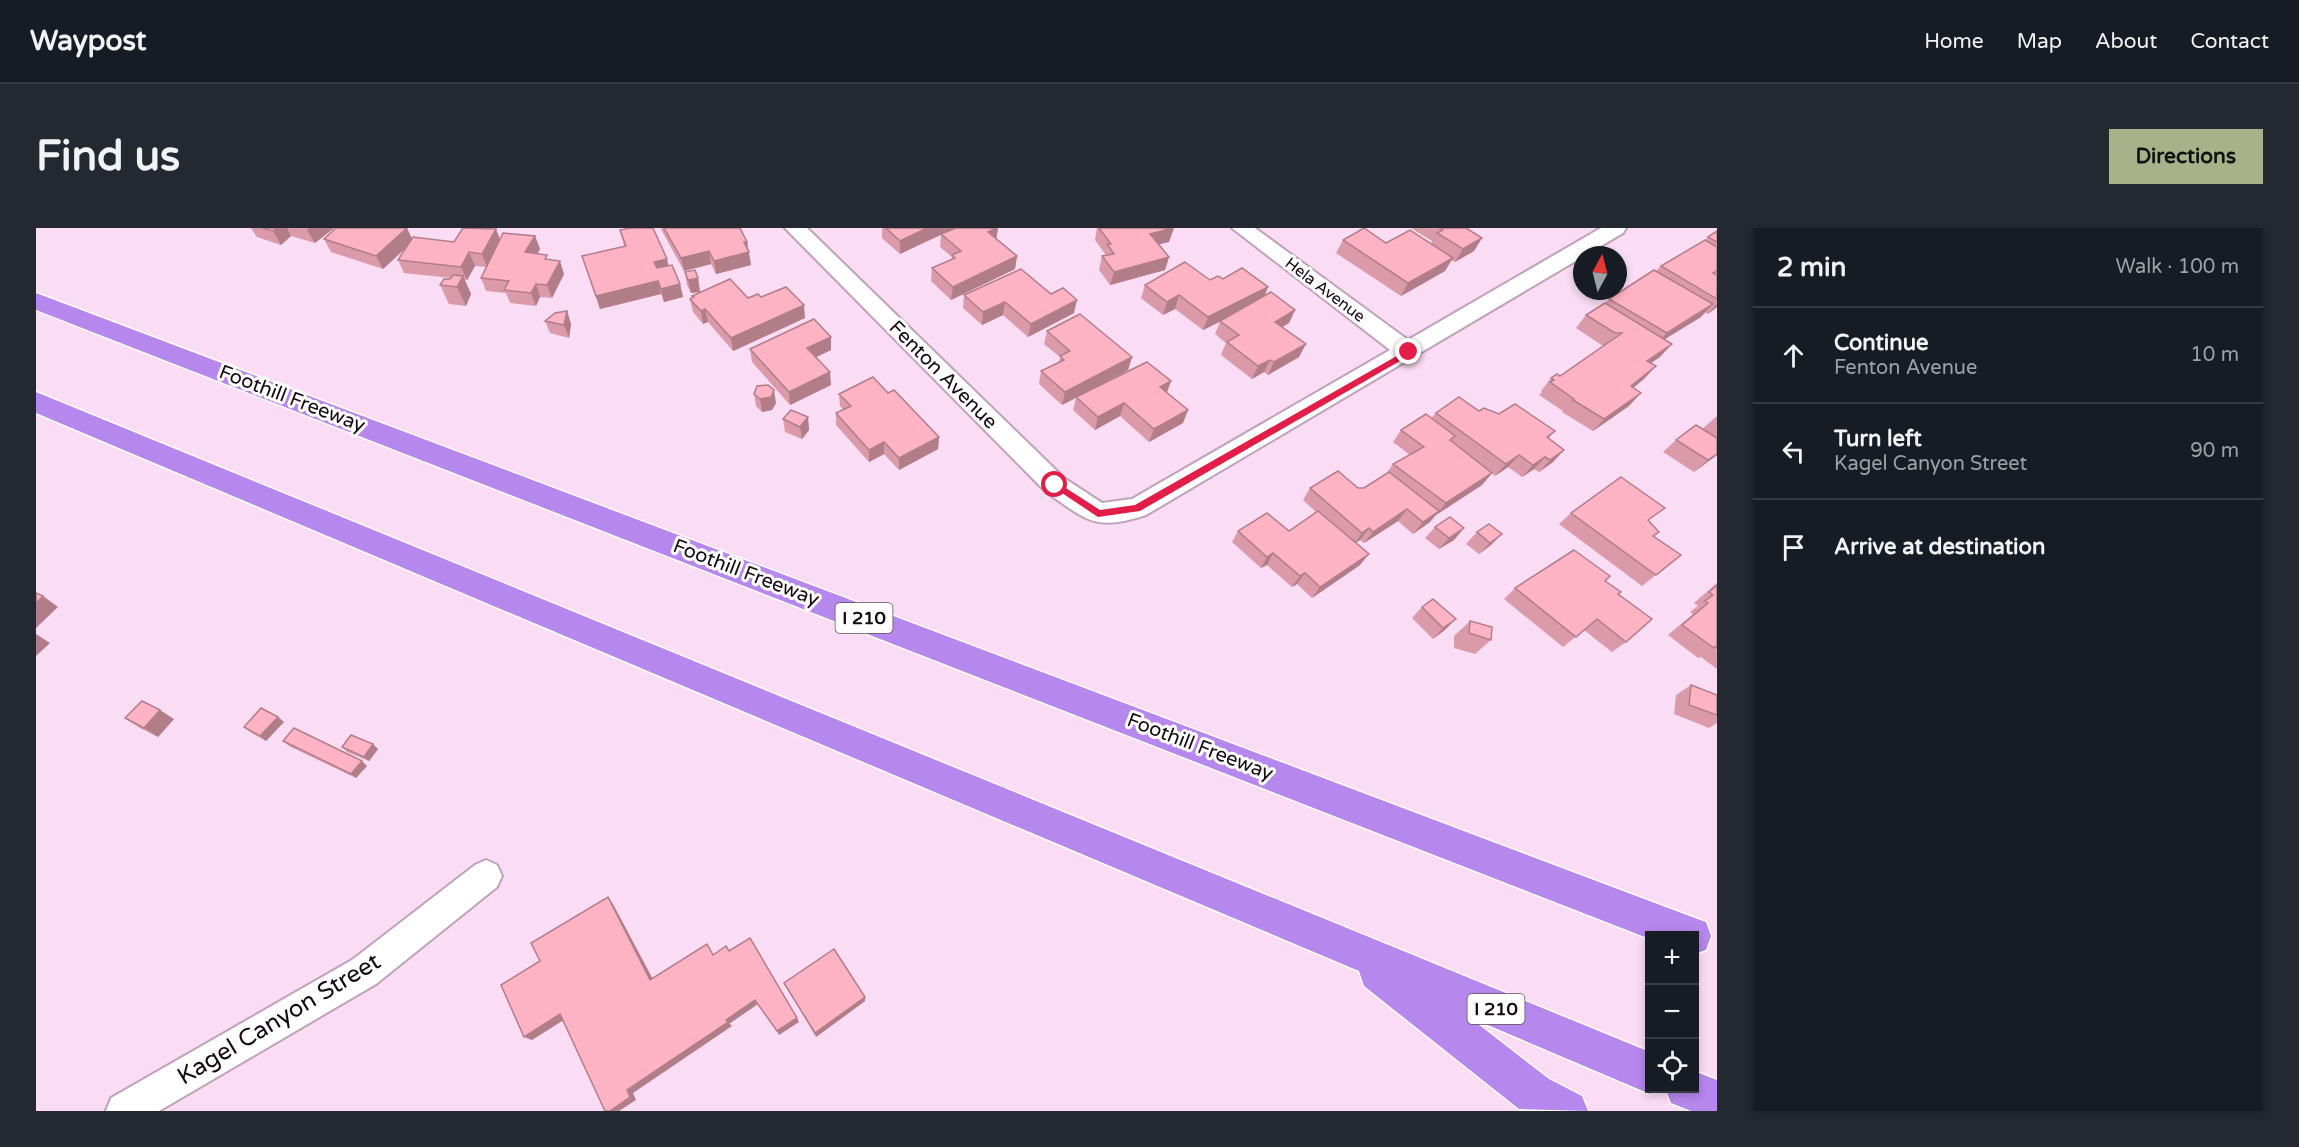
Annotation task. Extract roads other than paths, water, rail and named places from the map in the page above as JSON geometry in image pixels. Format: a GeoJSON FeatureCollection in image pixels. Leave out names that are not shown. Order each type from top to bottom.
{"type":"FeatureCollection","features":[{"type":"Feature","properties":{"kind":"highway","name":"Foothill Freeway"},"geometry":{"type":"LineString","coordinates":[[36,301],[1680,931]]}},
{"type":"Feature","properties":{"kind":"highway","name":"I 210"},"geometry":{"type":"LineString","coordinates":[[36,402],[1645,1071]]}},
{"type":"Feature","properties":{"kind":"highway","name":"Foothill Freeway"},"geometry":{"type":"LineString","coordinates":[[1699,938],[1717,945]]}},
{"type":"Feature","properties":{"kind":"highway"},"geometry":{"type":"LineString","coordinates":[[1343,946],[1534,1094],[1567,1111]]}},
{"type":"Feature","properties":{"kind":"highway"},"geometry":{"type":"LineString","coordinates":[[1696,1093],[1717,1101]]}},
{"type":"Feature","properties":{"kind":"street","name":"Fenton Avenue"},"geometry":{"type":"LineString","coordinates":[[795,228],[1055,485],[1098,514],[1137,508],[1409,352]]}},
{"type":"Feature","properties":{"kind":"street","name":"Hela Avenue"},"geometry":{"type":"LineString","coordinates":[[1242,228],[1409,352]]}},
{"type":"Feature","properties":{"kind":"street"},"geometry":{"type":"LineString","coordinates":[[1409,352],[1616,228]]}},
{"type":"Feature","properties":{"kind":"street","name":"Kagel Canyon Street"},"geometry":{"type":"LineString","coordinates":[[124,1111],[364,972],[486,876]]}}]}
